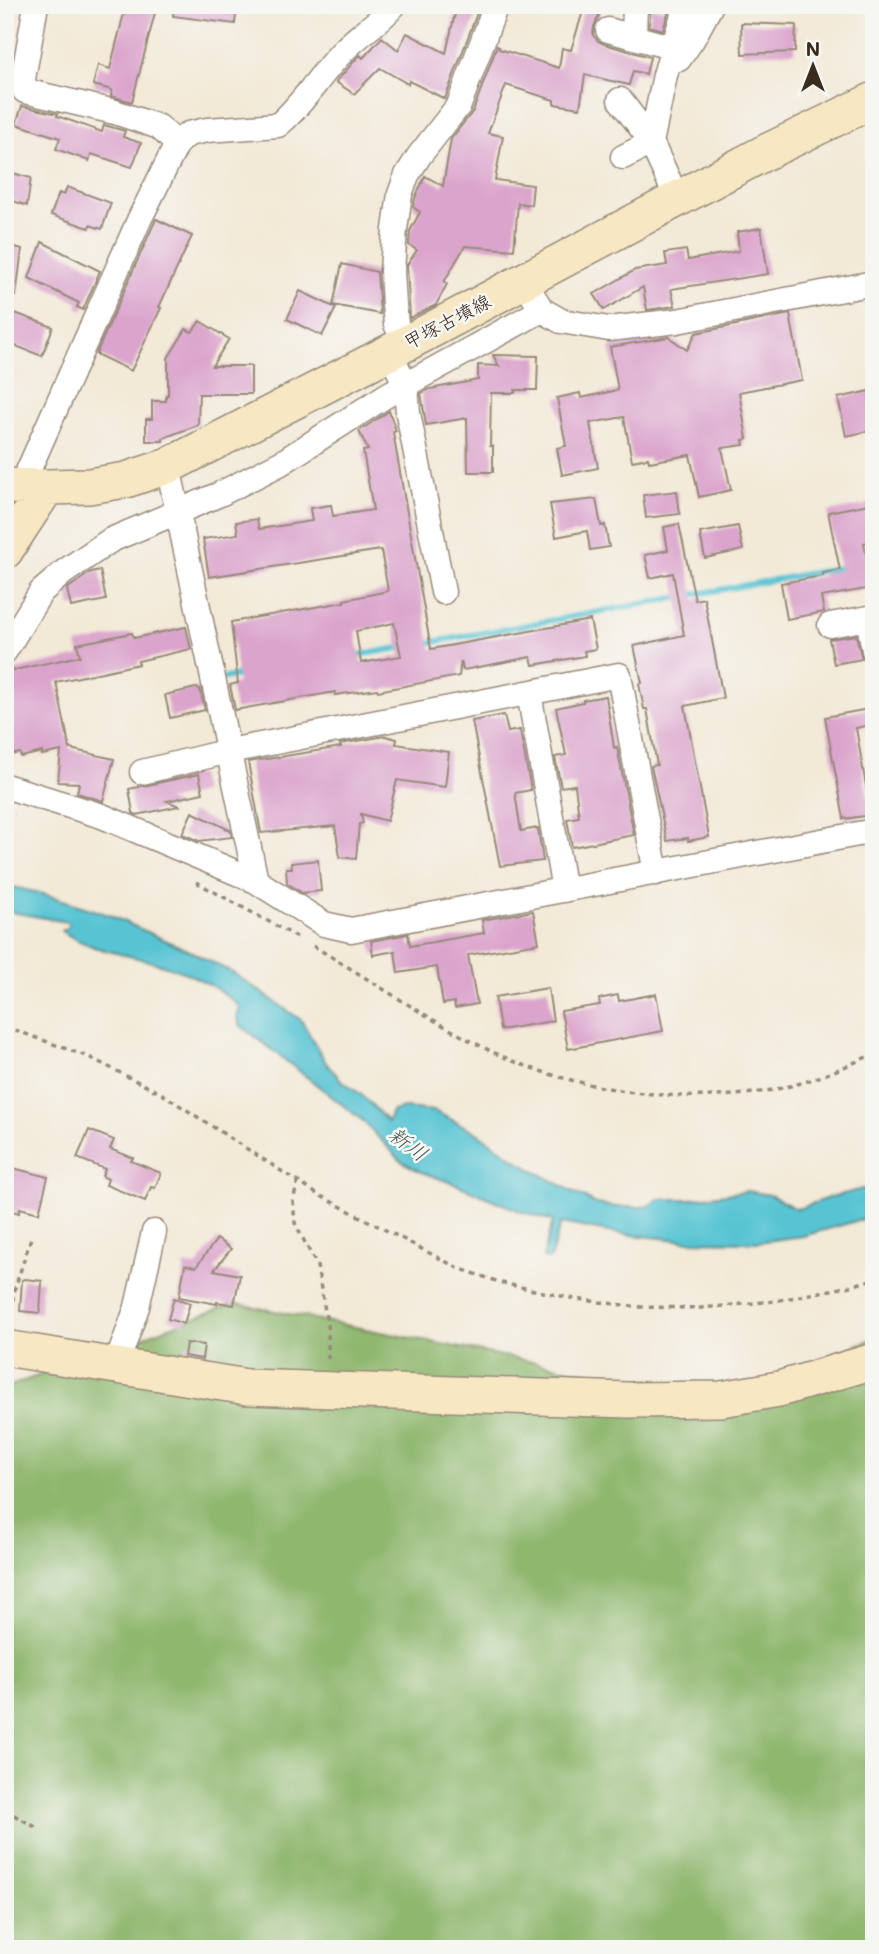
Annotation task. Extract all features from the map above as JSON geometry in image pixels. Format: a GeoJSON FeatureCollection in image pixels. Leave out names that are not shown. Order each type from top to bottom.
{"type":"FeatureCollection","features":[{"type":"Feature","properties":{"kind":"street"},"geometry":{"type":"LineString","coordinates":[[36,5],[23,79],[25,91],[115,112],[159,127],[177,144]]}},
{"type":"Feature","properties":{"kind":"street"},"geometry":{"type":"LineString","coordinates":[[5,551],[17,486],[140,218],[177,144],[188,134],[206,130],[278,125],[347,46],[383,18],[394,5]]}},
{"type":"Feature","properties":{"kind":"street"},"geometry":{"type":"LineString","coordinates":[[443,592],[398,348],[392,271],[395,229],[400,194],[407,175],[458,105],[496,5]]}},
{"type":"Feature","properties":{"kind":"street"},"geometry":{"type":"LineString","coordinates":[[634,37],[635,5]]}},
{"type":"Feature","properties":{"kind":"street"},"geometry":{"type":"LineString","coordinates":[[608,30],[634,37],[679,59],[692,40],[698,6]]}},
{"type":"Feature","properties":{"kind":"street"},"geometry":{"type":"LineString","coordinates":[[651,143],[671,55]]}},
{"type":"Feature","properties":{"kind":"street"},"geometry":{"type":"LineString","coordinates":[[620,100],[651,143],[678,200]]}},
{"type":"Feature","properties":{"kind":"street","name":"甲塚古墳線"},"geometry":{"type":"LineString","coordinates":[[17,486],[89,486],[126,480],[168,466],[398,348],[764,153],[874,100]]}},
{"type":"Feature","properties":{"kind":"street"},"geometry":{"type":"LineString","coordinates":[[623,157],[651,143]]}},
{"type":"Feature","properties":{"kind":"street"},"geometry":{"type":"LineString","coordinates":[[524,280],[538,307],[561,321],[609,329],[677,321],[874,283]]}},
{"type":"Feature","properties":{"kind":"street"},"geometry":{"type":"LineString","coordinates":[[5,651],[41,592],[64,572],[111,540],[220,494],[281,463],[387,395],[542,310]]}},
{"type":"Feature","properties":{"kind":"street"},"geometry":{"type":"LineString","coordinates":[[168,466],[256,881]]}},
{"type":"Feature","properties":{"kind":"street"},"geometry":{"type":"LineString","coordinates":[[831,625],[871,618],[874,650]]}},
{"type":"Feature","properties":{"kind":"street"},"geometry":{"type":"LineString","coordinates":[[142,772],[229,751],[619,675],[656,873]]}},
{"type":"Feature","properties":{"kind":"street"},"geometry":{"type":"LineString","coordinates":[[529,693],[564,890]]}},
{"type":"Feature","properties":{"kind":"street"},"geometry":{"type":"LineString","coordinates":[[5,786],[102,816],[256,881],[324,923],[351,930],[874,831]]}},
{"type":"Feature","properties":{"kind":"street"},"geometry":{"type":"LineString","coordinates":[[116,1366],[137,1307],[154,1232]]}},
{"type":"Feature","properties":{"kind":"street"},"geometry":{"type":"LineString","coordinates":[[7,1339],[116,1366],[247,1387],[628,1400],[721,1399],[779,1389],[874,1361]]}},
{"type":"Feature","properties":{"kind":"path"},"geometry":{"type":"LineString","coordinates":[[5,813],[26,817]]}},
{"type":"Feature","properties":{"kind":"path"},"geometry":{"type":"LineString","coordinates":[[194,881],[301,939]]}},
{"type":"Feature","properties":{"kind":"path"},"geometry":{"type":"LineString","coordinates":[[312,945],[498,1054],[543,1072],[588,1085],[684,1097],[734,1096],[795,1085],[874,1054]]}},
{"type":"Feature","properties":{"kind":"path"},"geometry":{"type":"LineString","coordinates":[[5,1028],[91,1058],[162,1094],[317,1194],[458,1268],[502,1283],[575,1299],[640,1307],[702,1308],[775,1300],[874,1279]]}},
{"type":"Feature","properties":{"kind":"path"},"geometry":{"type":"LineString","coordinates":[[298,1181],[293,1201],[295,1223],[317,1266],[323,1294],[328,1328],[329,1390]]}},
{"type":"Feature","properties":{"kind":"path"},"geometry":{"type":"LineString","coordinates":[[7,1339],[14,1291],[32,1235]]}},
{"type":"Feature","properties":{"kind":"path"},"geometry":{"type":"LineString","coordinates":[[5,1810],[39,1829]]}},
{"type":"Feature","properties":{"kind":"green space"},"geometry":{"type":"Polygon","coordinates":[[[234,1303],[721,1399],[874,1338],[874,1949],[5,1949],[5,1388],[234,1303]]]}},
{"type":"Feature","properties":{"kind":"water","name":"新川"},"geometry":{"type":"Polygon","coordinates":[[[5,885],[109,915],[235,974],[301,1020],[326,1063],[388,1122],[392,1111],[405,1108],[434,1111],[474,1131],[527,1167],[596,1204],[646,1207],[658,1199],[690,1199],[747,1191],[770,1195],[794,1208],[801,1208],[874,1186],[874,1216],[803,1236],[757,1242],[688,1241],[614,1233],[561,1223],[550,1259],[543,1258],[553,1221],[520,1211],[421,1172],[401,1161],[362,1120],[240,1025],[237,1018],[240,1007],[221,992],[198,978],[173,968],[82,942],[62,931],[69,926],[67,922],[5,911],[5,885]]]}},
{"type":"Feature","properties":{"kind":"building"},"geometry":{"type":"Polygon","coordinates":[[[126,5],[157,5],[132,102],[111,96],[112,90],[93,85],[98,65],[110,69],[126,5]]]}},
{"type":"Feature","properties":{"kind":"building"},"geometry":{"type":"Polygon","coordinates":[[[174,5],[237,5],[235,24],[173,16],[174,5]]]}},
{"type":"Feature","properties":{"kind":"building"},"geometry":{"type":"Polygon","coordinates":[[[457,5],[480,5],[445,99],[409,81],[408,84],[380,68],[354,94],[336,82],[360,55],[363,58],[382,37],[398,50],[407,33],[446,53],[457,5]]]}},
{"type":"Feature","properties":{"kind":"building"},"geometry":{"type":"Polygon","coordinates":[[[651,7],[669,10],[663,30],[649,26],[651,7]]]}},
{"type":"Feature","properties":{"kind":"building"},"geometry":{"type":"Polygon","coordinates":[[[584,8],[600,13],[593,35],[598,41],[650,57],[646,74],[633,71],[629,85],[585,75],[580,108],[554,104],[554,100],[506,85],[488,133],[503,136],[495,180],[533,185],[531,205],[518,203],[514,250],[465,246],[444,282],[447,284],[436,305],[410,318],[407,265],[417,250],[409,245],[410,231],[420,212],[413,207],[415,198],[425,176],[443,186],[451,139],[473,111],[497,46],[499,49],[559,68],[562,48],[571,50],[584,8]]]}},
{"type":"Feature","properties":{"kind":"building"},"geometry":{"type":"Polygon","coordinates":[[[741,23],[796,25],[795,52],[742,54],[741,23]]]}},
{"type":"Feature","properties":{"kind":"building"},"geometry":{"type":"Polygon","coordinates":[[[22,106],[58,114],[57,116],[102,132],[104,125],[125,131],[123,137],[141,143],[132,167],[91,154],[89,161],[56,149],[60,138],[16,124],[22,106]]]}},
{"type":"Feature","properties":{"kind":"building"},"geometry":{"type":"Polygon","coordinates":[[[5,171],[31,178],[27,206],[5,198],[5,171]]]}},
{"type":"Feature","properties":{"kind":"building"},"geometry":{"type":"Polygon","coordinates":[[[67,187],[111,203],[102,229],[90,225],[89,228],[51,215],[59,193],[64,195],[67,187]]]}},
{"type":"Feature","properties":{"kind":"building"},"geometry":{"type":"Polygon","coordinates":[[[156,219],[192,236],[131,371],[96,354],[156,219]]]}},
{"type":"Feature","properties":{"kind":"building"},"geometry":{"type":"Polygon","coordinates":[[[761,228],[768,274],[671,289],[675,306],[647,310],[643,287],[604,310],[594,294],[635,270],[667,265],[665,253],[686,250],[688,260],[739,251],[737,232],[761,228]]]}},
{"type":"Feature","properties":{"kind":"building"},"geometry":{"type":"Polygon","coordinates":[[[42,242],[100,271],[83,310],[77,307],[79,303],[29,278],[42,242]]]}},
{"type":"Feature","properties":{"kind":"building"},"geometry":{"type":"Polygon","coordinates":[[[5,244],[22,249],[16,296],[5,295],[5,244]]]}},
{"type":"Feature","properties":{"kind":"building"},"geometry":{"type":"Polygon","coordinates":[[[342,264],[377,272],[380,314],[333,305],[342,264]]]}},
{"type":"Feature","properties":{"kind":"building"},"geometry":{"type":"Polygon","coordinates":[[[300,291],[336,308],[322,336],[287,319],[300,291]]]}},
{"type":"Feature","properties":{"kind":"building"},"geometry":{"type":"Polygon","coordinates":[[[15,313],[53,327],[42,356],[5,342],[15,313]]]}},
{"type":"Feature","properties":{"kind":"building"},"geometry":{"type":"Polygon","coordinates":[[[790,314],[802,380],[739,392],[747,439],[743,440],[744,445],[722,448],[731,490],[699,497],[690,455],[649,462],[648,458],[632,461],[624,417],[590,423],[598,468],[562,475],[557,448],[566,446],[557,398],[580,393],[581,398],[618,390],[610,347],[669,337],[687,350],[696,333],[790,314]]]}},
{"type":"Feature","properties":{"kind":"building"},"geometry":{"type":"Polygon","coordinates":[[[200,321],[229,339],[212,366],[251,366],[251,394],[199,394],[198,425],[163,438],[163,441],[146,441],[146,419],[152,419],[152,401],[166,401],[168,395],[168,358],[186,329],[192,332],[200,321]]]}},
{"type":"Feature","properties":{"kind":"building"},"geometry":{"type":"Polygon","coordinates":[[[493,355],[538,356],[537,390],[491,393],[490,446],[493,446],[493,472],[468,472],[467,418],[426,425],[421,393],[478,380],[478,365],[499,366],[493,355]]]}},
{"type":"Feature","properties":{"kind":"building"},"geometry":{"type":"Polygon","coordinates":[[[874,390],[874,430],[846,436],[838,398],[874,390]]]}},
{"type":"Feature","properties":{"kind":"building"},"geometry":{"type":"Polygon","coordinates":[[[389,411],[396,431],[393,432],[431,649],[590,620],[596,649],[584,651],[585,656],[533,665],[531,657],[463,670],[461,661],[459,676],[378,691],[335,695],[335,692],[235,710],[230,685],[238,683],[231,622],[344,602],[388,591],[381,550],[209,577],[203,539],[238,534],[236,522],[257,519],[259,529],[312,521],[310,508],[331,505],[333,516],[373,510],[363,451],[368,450],[359,431],[389,411]],[[394,623],[356,631],[361,663],[401,656],[394,623]]]}},
{"type":"Feature","properties":{"kind":"building"},"geometry":{"type":"Polygon","coordinates":[[[677,491],[680,514],[646,518],[643,495],[677,491]]]}},
{"type":"Feature","properties":{"kind":"building"},"geometry":{"type":"Polygon","coordinates":[[[596,499],[601,526],[605,525],[609,547],[590,550],[587,531],[556,537],[550,504],[596,499]]]}},
{"type":"Feature","properties":{"kind":"building"},"geometry":{"type":"Polygon","coordinates":[[[874,503],[874,541],[864,543],[872,588],[821,597],[824,612],[787,619],[781,583],[823,576],[823,573],[840,570],[828,512],[874,503]]]}},
{"type":"Feature","properties":{"kind":"building"},"geometry":{"type":"Polygon","coordinates":[[[679,524],[695,600],[704,598],[723,698],[685,706],[709,837],[667,841],[651,766],[657,765],[647,709],[644,709],[639,684],[642,683],[634,646],[684,635],[673,573],[650,578],[645,555],[668,550],[664,527],[679,524]]]}},
{"type":"Feature","properties":{"kind":"building"},"geometry":{"type":"Polygon","coordinates":[[[738,526],[743,550],[705,558],[700,533],[738,526]]]}},
{"type":"Feature","properties":{"kind":"building"},"geometry":{"type":"Polygon","coordinates":[[[100,570],[106,600],[71,607],[67,589],[91,572],[100,570]]]}},
{"type":"Feature","properties":{"kind":"building"},"geometry":{"type":"Polygon","coordinates":[[[186,627],[191,649],[138,661],[139,664],[56,682],[70,749],[114,759],[103,801],[77,793],[79,783],[58,782],[61,751],[21,757],[20,753],[5,756],[5,726],[13,724],[5,691],[5,672],[80,656],[77,644],[132,633],[134,638],[186,627]]]}},
{"type":"Feature","properties":{"kind":"building"},"geometry":{"type":"Polygon","coordinates":[[[856,635],[862,659],[834,664],[829,639],[856,635]]]}},
{"type":"Feature","properties":{"kind":"building"},"geometry":{"type":"Polygon","coordinates":[[[200,689],[205,710],[170,718],[165,695],[200,689]]]}},
{"type":"Feature","properties":{"kind":"building"},"geometry":{"type":"Polygon","coordinates":[[[606,696],[614,748],[617,747],[634,835],[572,847],[567,819],[579,817],[575,785],[561,787],[555,757],[566,755],[556,708],[606,696]]]}},
{"type":"Feature","properties":{"kind":"building"},"geometry":{"type":"Polygon","coordinates":[[[874,708],[874,724],[856,728],[871,815],[844,819],[825,717],[874,708]]]}},
{"type":"Feature","properties":{"kind":"building"},"geometry":{"type":"Polygon","coordinates":[[[504,715],[508,732],[520,730],[531,790],[515,793],[521,831],[538,828],[543,861],[500,866],[472,721],[504,715]]]}},
{"type":"Feature","properties":{"kind":"building"},"geometry":{"type":"Polygon","coordinates":[[[385,736],[397,739],[396,744],[449,752],[445,787],[397,780],[387,821],[361,814],[363,823],[359,824],[356,859],[340,857],[335,826],[261,833],[248,762],[341,747],[340,744],[385,736]]]}},
{"type":"Feature","properties":{"kind":"building"},"geometry":{"type":"Polygon","coordinates":[[[199,774],[203,793],[167,801],[179,806],[137,815],[133,813],[129,789],[199,774]]]}},
{"type":"Feature","properties":{"kind":"building"},"geometry":{"type":"Polygon","coordinates":[[[192,812],[230,830],[232,837],[199,841],[182,834],[192,812]]]}},
{"type":"Feature","properties":{"kind":"building"},"geometry":{"type":"Polygon","coordinates":[[[318,860],[321,891],[302,893],[287,883],[286,868],[292,868],[291,863],[318,860]]]}},
{"type":"Feature","properties":{"kind":"building"},"geometry":{"type":"Polygon","coordinates":[[[533,911],[539,943],[468,955],[477,1004],[455,1008],[454,1002],[443,1004],[437,967],[398,973],[395,951],[373,955],[371,941],[408,934],[410,946],[484,933],[482,920],[533,911]]]}},
{"type":"Feature","properties":{"kind":"building"},"geometry":{"type":"Polygon","coordinates":[[[548,988],[553,1021],[500,1030],[495,997],[548,988]]]}},
{"type":"Feature","properties":{"kind":"building"},"geometry":{"type":"Polygon","coordinates":[[[656,994],[663,1031],[568,1049],[561,1011],[600,1005],[599,999],[618,995],[619,1001],[656,994]]]}},
{"type":"Feature","properties":{"kind":"building"},"geometry":{"type":"Polygon","coordinates":[[[89,1130],[114,1140],[110,1149],[161,1173],[155,1188],[151,1187],[145,1201],[106,1185],[108,1179],[102,1176],[105,1169],[77,1158],[89,1130]]]}},
{"type":"Feature","properties":{"kind":"building"},"geometry":{"type":"Polygon","coordinates":[[[5,1166],[48,1177],[39,1213],[20,1208],[19,1213],[5,1209],[5,1166]]]}},
{"type":"Feature","properties":{"kind":"building"},"geometry":{"type":"Polygon","coordinates":[[[217,1239],[231,1249],[214,1270],[240,1275],[234,1305],[179,1297],[185,1265],[196,1267],[217,1239]]]}},
{"type":"Feature","properties":{"kind":"building"},"geometry":{"type":"Polygon","coordinates":[[[22,1280],[42,1281],[40,1313],[20,1311],[22,1280]]]}},
{"type":"Feature","properties":{"kind":"building"},"geometry":{"type":"Polygon","coordinates":[[[174,1298],[190,1303],[184,1324],[168,1319],[174,1298]]]}},
{"type":"Feature","properties":{"kind":"building"},"geometry":{"type":"Polygon","coordinates":[[[186,1343],[204,1345],[202,1359],[184,1356],[186,1343]]]}},
{"type":"Feature","properties":{"kind":"waterway"},"geometry":{"type":"LineString","coordinates":[[859,564],[874,562]]}},
{"type":"Feature","properties":{"kind":"waterway"},"geometry":{"type":"LineString","coordinates":[[422,644],[845,567]]}},
{"type":"Feature","properties":{"kind":"waterway"},"geometry":{"type":"LineString","coordinates":[[353,656],[405,647]]}},
{"type":"Feature","properties":{"kind":"waterway"},"geometry":{"type":"LineString","coordinates":[[224,678],[242,675]]}}]}
